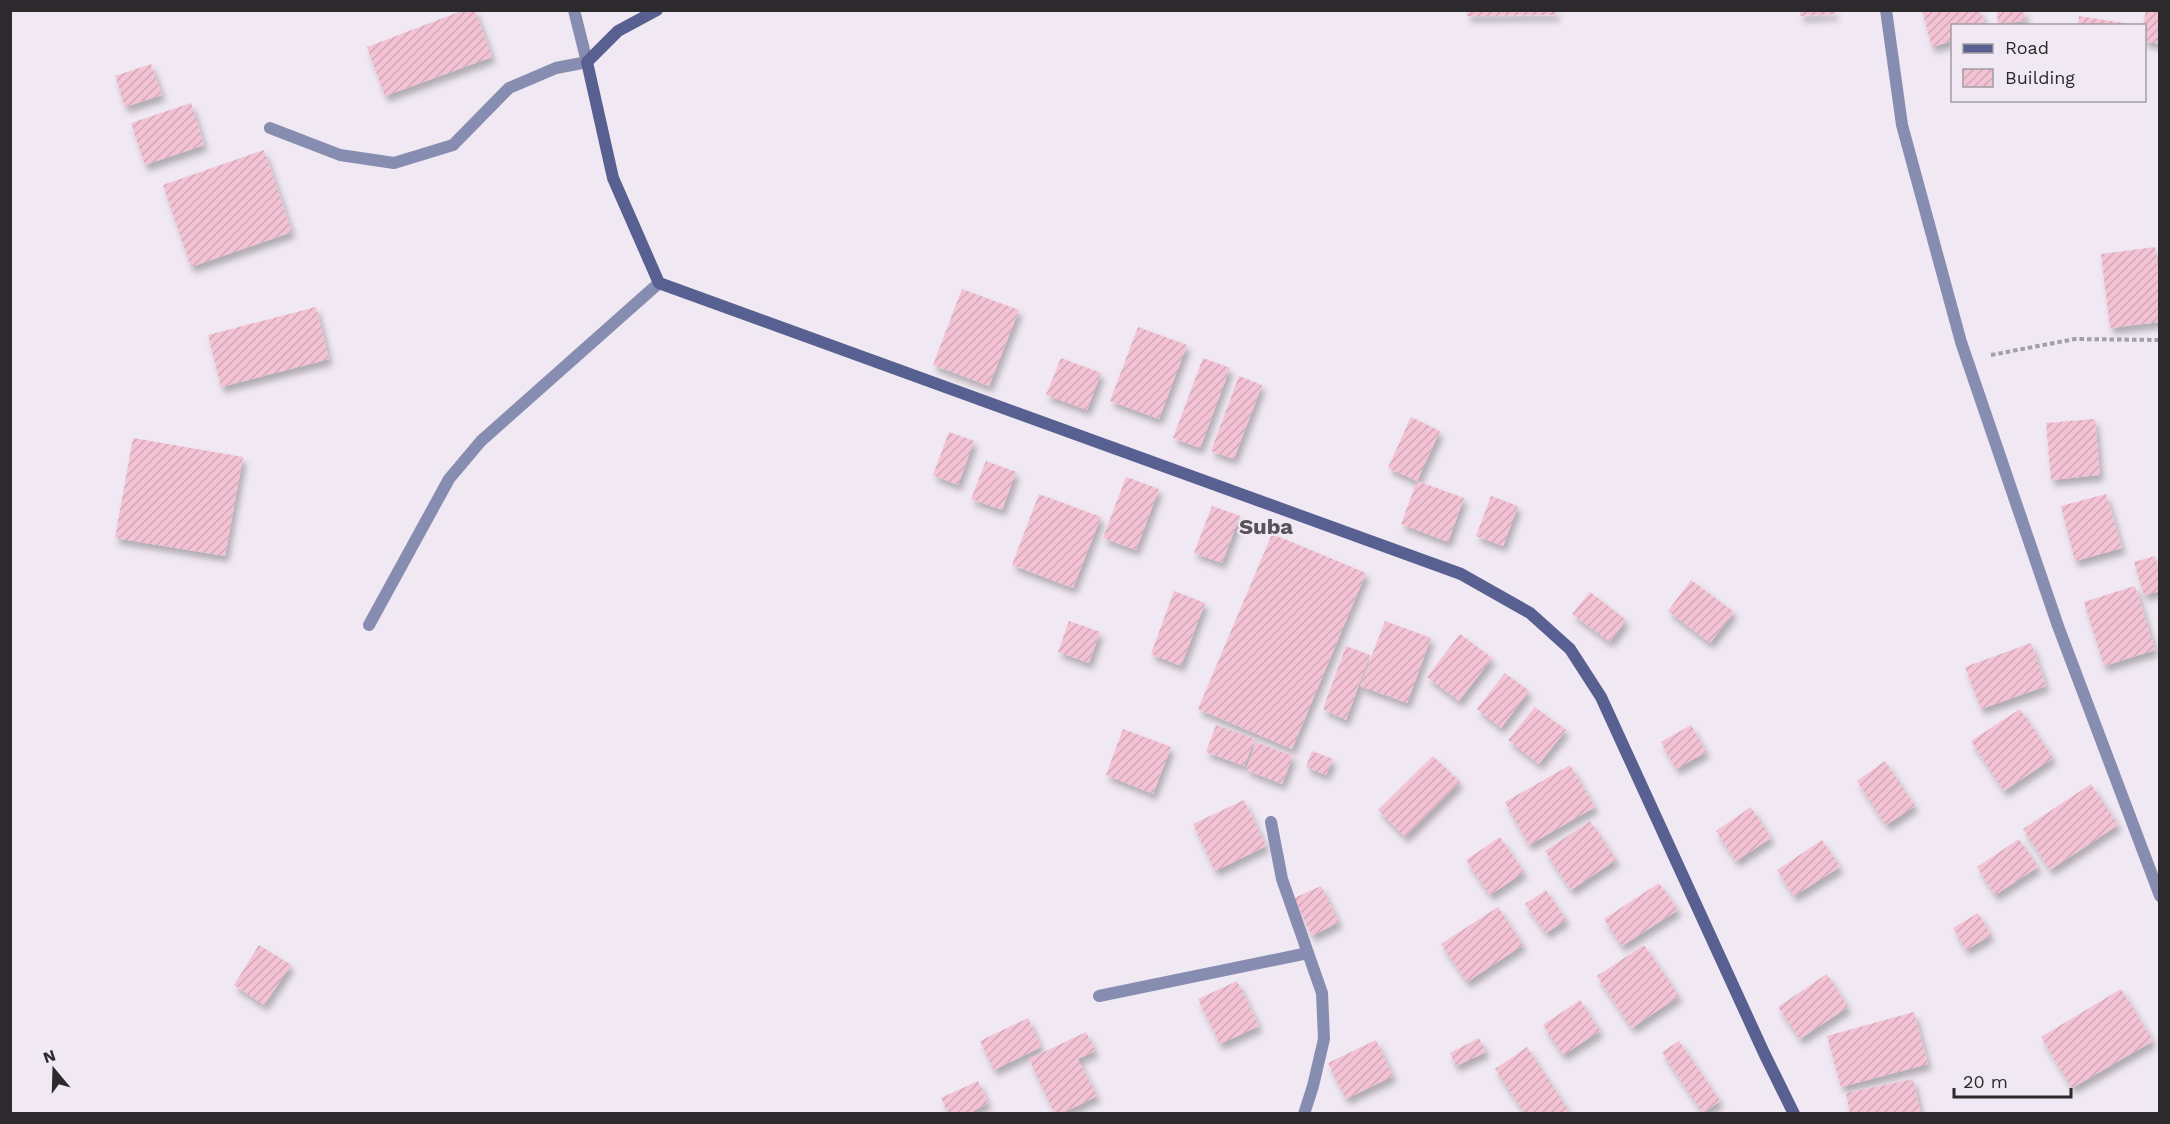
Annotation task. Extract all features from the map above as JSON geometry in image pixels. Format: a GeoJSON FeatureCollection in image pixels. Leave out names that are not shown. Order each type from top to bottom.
{"type":"FeatureCollection","features":[{"type":"Feature","properties":{"kind":"street"},"geometry":{"type":"LineString","coordinates":[[574,10],[613,178],[659,283],[1461,574],[1530,614],[1570,649],[1601,697],[1764,1053],[1794,1113]]}},
{"type":"Feature","properties":{"kind":"street"},"geometry":{"type":"LineString","coordinates":[[270,128],[340,155],[394,163],[453,145],[509,88],[556,68],[586,62],[618,31],[657,10]]}},
{"type":"Feature","properties":{"kind":"street"},"geometry":{"type":"LineString","coordinates":[[1886,10],[1902,125],[1967,360],[2058,626],[2160,896]]}},
{"type":"Feature","properties":{"kind":"street"},"geometry":{"type":"LineString","coordinates":[[369,625],[449,479],[481,441],[659,283]]}},
{"type":"Feature","properties":{"kind":"street"},"geometry":{"type":"LineString","coordinates":[[1271,822],[1282,879],[1322,993],[1324,1039],[1304,1113]]}},
{"type":"Feature","properties":{"kind":"street"},"geometry":{"type":"LineString","coordinates":[[1099,996],[1308,953]]}},
{"type":"Feature","properties":{"kind":"path"},"geometry":{"type":"LineString","coordinates":[[1967,360],[2075,339],[2160,340]]}},
{"type":"Feature","properties":{"kind":"building"},"geometry":{"type":"Polygon","coordinates":[[[464,10],[475,10],[492,57],[385,96],[367,47],[464,10]]]}},
{"type":"Feature","properties":{"kind":"building"},"geometry":{"type":"Polygon","coordinates":[[[1467,10],[1556,10],[1556,15],[1467,16],[1467,10]]]}},
{"type":"Feature","properties":{"kind":"building"},"geometry":{"type":"Polygon","coordinates":[[[1800,10],[1835,10],[1835,14],[1800,16],[1800,10]]]}},
{"type":"Feature","properties":{"kind":"building"},"geometry":{"type":"Polygon","coordinates":[[[1922,10],[1980,10],[1984,24],[1951,24],[1951,41],[1932,47],[1922,10]]]}},
{"type":"Feature","properties":{"kind":"building"},"geometry":{"type":"Polygon","coordinates":[[[1997,10],[2024,10],[2025,21],[1998,24],[1997,10]]]}},
{"type":"Feature","properties":{"kind":"building"},"geometry":{"type":"Polygon","coordinates":[[[2146,10],[2160,10],[2160,44],[2146,41],[2146,24],[2143,24],[2146,10]]]}},
{"type":"Feature","properties":{"kind":"building"},"geometry":{"type":"Polygon","coordinates":[[[2079,16],[2130,24],[2078,24],[2079,16]]]}},
{"type":"Feature","properties":{"kind":"building"},"geometry":{"type":"Polygon","coordinates":[[[151,64],[162,95],[125,107],[115,76],[151,64]]]}},
{"type":"Feature","properties":{"kind":"building"},"geometry":{"type":"Polygon","coordinates":[[[191,103],[204,145],[145,165],[131,123],[191,103]]]}},
{"type":"Feature","properties":{"kind":"building"},"geometry":{"type":"Polygon","coordinates":[[[264,150],[292,232],[191,267],[163,185],[264,150]]]}},
{"type":"Feature","properties":{"kind":"building"},"geometry":{"type":"Polygon","coordinates":[[[2155,247],[2160,283],[2160,322],[2110,328],[2101,254],[2155,247]]]}},
{"type":"Feature","properties":{"kind":"building"},"geometry":{"type":"Polygon","coordinates":[[[962,289],[1019,310],[989,386],[933,365],[962,289]]]}},
{"type":"Feature","properties":{"kind":"building"},"geometry":{"type":"Polygon","coordinates":[[[316,307],[329,359],[221,387],[208,335],[316,307]]]}},
{"type":"Feature","properties":{"kind":"building"},"geometry":{"type":"Polygon","coordinates":[[[1138,327],[1187,345],[1159,419],[1110,401],[1138,327]]]}},
{"type":"Feature","properties":{"kind":"building"},"geometry":{"type":"Polygon","coordinates":[[[1061,358],[1101,373],[1087,410],[1046,395],[1061,358]]]}},
{"type":"Feature","properties":{"kind":"building"},"geometry":{"type":"Polygon","coordinates":[[[1203,358],[1230,368],[1200,448],[1173,438],[1203,358]]]}},
{"type":"Feature","properties":{"kind":"building"},"geometry":{"type":"Polygon","coordinates":[[[1239,376],[1262,385],[1234,459],[1211,451],[1239,376]]]}},
{"type":"Feature","properties":{"kind":"building"},"geometry":{"type":"Polygon","coordinates":[[[1411,417],[1440,431],[1417,481],[1388,468],[1411,417]]]}},
{"type":"Feature","properties":{"kind":"building"},"geometry":{"type":"Polygon","coordinates":[[[2095,419],[2100,475],[2051,480],[2046,423],[2095,419]]]}},
{"type":"Feature","properties":{"kind":"building"},"geometry":{"type":"Polygon","coordinates":[[[949,432],[974,441],[958,485],[933,475],[949,432]]]}},
{"type":"Feature","properties":{"kind":"building"},"geometry":{"type":"Polygon","coordinates":[[[133,438],[243,457],[225,556],[115,538],[133,438]]]}},
{"type":"Feature","properties":{"kind":"building"},"geometry":{"type":"Polygon","coordinates":[[[986,461],[1016,472],[1002,510],[971,499],[986,461]]]}},
{"type":"Feature","properties":{"kind":"building"},"geometry":{"type":"Polygon","coordinates":[[[1126,477],[1159,489],[1136,550],[1103,538],[1126,477]]]}},
{"type":"Feature","properties":{"kind":"building"},"geometry":{"type":"Polygon","coordinates":[[[1417,481],[1464,498],[1448,542],[1401,524],[1417,481]]]}},
{"type":"Feature","properties":{"kind":"building"},"geometry":{"type":"Polygon","coordinates":[[[1039,494],[1101,517],[1073,588],[1012,565],[1039,494]]]}},
{"type":"Feature","properties":{"kind":"building"},"geometry":{"type":"Polygon","coordinates":[[[2106,494],[2122,548],[2075,561],[2061,506],[2106,494]]]}},
{"type":"Feature","properties":{"kind":"building"},"geometry":{"type":"Polygon","coordinates":[[[1491,496],[1518,506],[1503,546],[1476,536],[1491,496]]]}},
{"type":"Feature","properties":{"kind":"building"},"geometry":{"type":"Polygon","coordinates":[[[1212,506],[1240,516],[1222,563],[1194,553],[1212,506]]]}},
{"type":"Feature","properties":{"kind":"building"},"geometry":{"type":"Polygon","coordinates":[[[1272,534],[1366,573],[1292,749],[1198,709],[1272,534]]]}},
{"type":"Feature","properties":{"kind":"building"},"geometry":{"type":"Polygon","coordinates":[[[2155,556],[2160,573],[2160,591],[2144,595],[2134,562],[2155,556]]]}},
{"type":"Feature","properties":{"kind":"building"},"geometry":{"type":"Polygon","coordinates":[[[1691,580],[1734,612],[1710,643],[1668,611],[1691,580]]]}},
{"type":"Feature","properties":{"kind":"building"},"geometry":{"type":"Polygon","coordinates":[[[2135,586],[2155,650],[2104,666],[2084,602],[2135,586]]]}},
{"type":"Feature","properties":{"kind":"building"},"geometry":{"type":"Polygon","coordinates":[[[1174,591],[1205,603],[1181,666],[1151,654],[1174,591]]]}},
{"type":"Feature","properties":{"kind":"building"},"geometry":{"type":"Polygon","coordinates":[[[1590,592],[1626,620],[1610,642],[1572,614],[1590,592]]]}},
{"type":"Feature","properties":{"kind":"building"},"geometry":{"type":"Polygon","coordinates":[[[1069,621],[1100,632],[1089,663],[1058,652],[1069,621]]]}},
{"type":"Feature","properties":{"kind":"building"},"geometry":{"type":"Polygon","coordinates":[[[1385,621],[1431,638],[1407,703],[1360,686],[1385,621]]]}},
{"type":"Feature","properties":{"kind":"building"},"geometry":{"type":"Polygon","coordinates":[[[1460,634],[1492,658],[1459,701],[1427,677],[1460,634]]]}},
{"type":"Feature","properties":{"kind":"building"},"geometry":{"type":"Polygon","coordinates":[[[2031,643],[2046,686],[1981,709],[1965,667],[2031,643]]]}},
{"type":"Feature","properties":{"kind":"building"},"geometry":{"type":"Polygon","coordinates":[[[1346,646],[1370,655],[1346,720],[1323,709],[1346,646]]]}},
{"type":"Feature","properties":{"kind":"building"},"geometry":{"type":"Polygon","coordinates":[[[1505,673],[1529,691],[1501,728],[1477,709],[1505,673]]]}},
{"type":"Feature","properties":{"kind":"building"},"geometry":{"type":"Polygon","coordinates":[[[1535,707],[1566,730],[1539,764],[1508,740],[1535,707]]]}},
{"type":"Feature","properties":{"kind":"building"},"geometry":{"type":"Polygon","coordinates":[[[2020,709],[2053,758],[2004,791],[1971,741],[2020,709]]]}},
{"type":"Feature","properties":{"kind":"building"},"geometry":{"type":"Polygon","coordinates":[[[1216,725],[1255,739],[1244,766],[1206,752],[1216,725]]]}},
{"type":"Feature","properties":{"kind":"building"},"geometry":{"type":"Polygon","coordinates":[[[1691,725],[1706,752],[1676,769],[1661,742],[1691,725]]]}},
{"type":"Feature","properties":{"kind":"building"},"geometry":{"type":"Polygon","coordinates":[[[1123,729],[1171,747],[1153,794],[1106,775],[1123,729]]]}},
{"type":"Feature","properties":{"kind":"building"},"geometry":{"type":"Polygon","coordinates":[[[1256,742],[1293,756],[1282,784],[1246,770],[1256,742]]]}},
{"type":"Feature","properties":{"kind":"building"},"geometry":{"type":"Polygon","coordinates":[[[1312,751],[1333,759],[1326,775],[1306,767],[1312,751]]]}},
{"type":"Feature","properties":{"kind":"building"},"geometry":{"type":"Polygon","coordinates":[[[1433,756],[1460,782],[1405,837],[1378,810],[1433,756]]]}},
{"type":"Feature","properties":{"kind":"building"},"geometry":{"type":"Polygon","coordinates":[[[1885,761],[1915,806],[1886,825],[1857,781],[1885,761]]]}},
{"type":"Feature","properties":{"kind":"building"},"geometry":{"type":"Polygon","coordinates":[[[1570,765],[1595,807],[1529,845],[1505,802],[1570,765]]]}},
{"type":"Feature","properties":{"kind":"building"},"geometry":{"type":"Polygon","coordinates":[[[2091,784],[2118,825],[2050,870],[2023,829],[2091,784]]]}},
{"type":"Feature","properties":{"kind":"building"},"geometry":{"type":"Polygon","coordinates":[[[1244,800],[1266,846],[1215,871],[1193,824],[1244,800]]]}},
{"type":"Feature","properties":{"kind":"building"},"geometry":{"type":"Polygon","coordinates":[[[1751,807],[1771,838],[1736,861],[1716,831],[1751,807]]]}},
{"type":"Feature","properties":{"kind":"building"},"geometry":{"type":"Polygon","coordinates":[[[1590,821],[1616,860],[1571,890],[1545,851],[1590,821]]]}},
{"type":"Feature","properties":{"kind":"building"},"geometry":{"type":"Polygon","coordinates":[[[1500,837],[1524,872],[1490,895],[1466,860],[1500,837]]]}},
{"type":"Feature","properties":{"kind":"building"},"geometry":{"type":"Polygon","coordinates":[[[2019,839],[2038,867],[1995,895],[1977,867],[2019,839]]]}},
{"type":"Feature","properties":{"kind":"building"},"geometry":{"type":"Polygon","coordinates":[[[1822,840],[1840,867],[1794,896],[1777,870],[1822,840]]]}},
{"type":"Feature","properties":{"kind":"building"},"geometry":{"type":"Polygon","coordinates":[[[1659,883],[1678,910],[1622,946],[1604,919],[1659,883]]]}},
{"type":"Feature","properties":{"kind":"building"},"geometry":{"type":"Polygon","coordinates":[[[1321,886],[1339,922],[1312,936],[1294,898],[1321,886]]]}},
{"type":"Feature","properties":{"kind":"building"},"geometry":{"type":"Polygon","coordinates":[[[1546,890],[1566,920],[1546,933],[1525,904],[1546,890]]]}},
{"type":"Feature","properties":{"kind":"building"},"geometry":{"type":"Polygon","coordinates":[[[1498,907],[1523,945],[1467,982],[1441,944],[1498,907]]]}},
{"type":"Feature","properties":{"kind":"building"},"geometry":{"type":"Polygon","coordinates":[[[1978,913],[1991,935],[1966,950],[1953,928],[1978,913]]]}},
{"type":"Feature","properties":{"kind":"building"},"geometry":{"type":"Polygon","coordinates":[[[259,945],[291,965],[264,1005],[234,985],[259,945]]]}},
{"type":"Feature","properties":{"kind":"building"},"geometry":{"type":"Polygon","coordinates":[[[1644,945],[1679,996],[1632,1028],[1597,976],[1644,945]]]}},
{"type":"Feature","properties":{"kind":"building"},"geometry":{"type":"Polygon","coordinates":[[[1827,974],[1848,1007],[1800,1039],[1778,1007],[1827,974]]]}},
{"type":"Feature","properties":{"kind":"building"},"geometry":{"type":"Polygon","coordinates":[[[1237,981],[1259,1026],[1220,1044],[1198,999],[1237,981]]]}},
{"type":"Feature","properties":{"kind":"building"},"geometry":{"type":"Polygon","coordinates":[[[2121,989],[2153,1041],[2072,1088],[2041,1037],[2121,989]]]}},
{"type":"Feature","properties":{"kind":"building"},"geometry":{"type":"Polygon","coordinates":[[[1580,1000],[1600,1031],[1563,1055],[1543,1025],[1580,1000]]]}},
{"type":"Feature","properties":{"kind":"building"},"geometry":{"type":"Polygon","coordinates":[[[1914,1012],[1928,1064],[1841,1087],[1827,1036],[1914,1012]]]}},
{"type":"Feature","properties":{"kind":"building"},"geometry":{"type":"Polygon","coordinates":[[[1028,1018],[1041,1047],[994,1070],[980,1041],[1028,1018]]]}},
{"type":"Feature","properties":{"kind":"building"},"geometry":{"type":"Polygon","coordinates":[[[1086,1032],[1095,1051],[1078,1059],[1097,1096],[1061,1114],[1055,1114],[1029,1059],[1086,1032]]]}},
{"type":"Feature","properties":{"kind":"building"},"geometry":{"type":"Polygon","coordinates":[[[1479,1038],[1486,1052],[1456,1066],[1450,1053],[1479,1038]]]}},
{"type":"Feature","properties":{"kind":"building"},"geometry":{"type":"Polygon","coordinates":[[[1376,1040],[1393,1076],[1346,1099],[1328,1063],[1376,1040]]]}},
{"type":"Feature","properties":{"kind":"building"},"geometry":{"type":"Polygon","coordinates":[[[1679,1041],[1720,1101],[1703,1113],[1662,1052],[1679,1041]]]}},
{"type":"Feature","properties":{"kind":"building"},"geometry":{"type":"Polygon","coordinates":[[[1527,1047],[1571,1114],[1525,1114],[1495,1069],[1527,1047]]]}},
{"type":"Feature","properties":{"kind":"building"},"geometry":{"type":"Polygon","coordinates":[[[1913,1079],[1921,1114],[1850,1114],[1846,1093],[1913,1079]]]}},
{"type":"Feature","properties":{"kind":"building"},"geometry":{"type":"Polygon","coordinates":[[[978,1081],[988,1103],[968,1114],[949,1114],[941,1098],[978,1081]]]}},
{"type":"Feature","properties":{"kind":"district","name":"Suba"},"geometry":{"type":"Point","coordinates":[1266,526]}}]}
